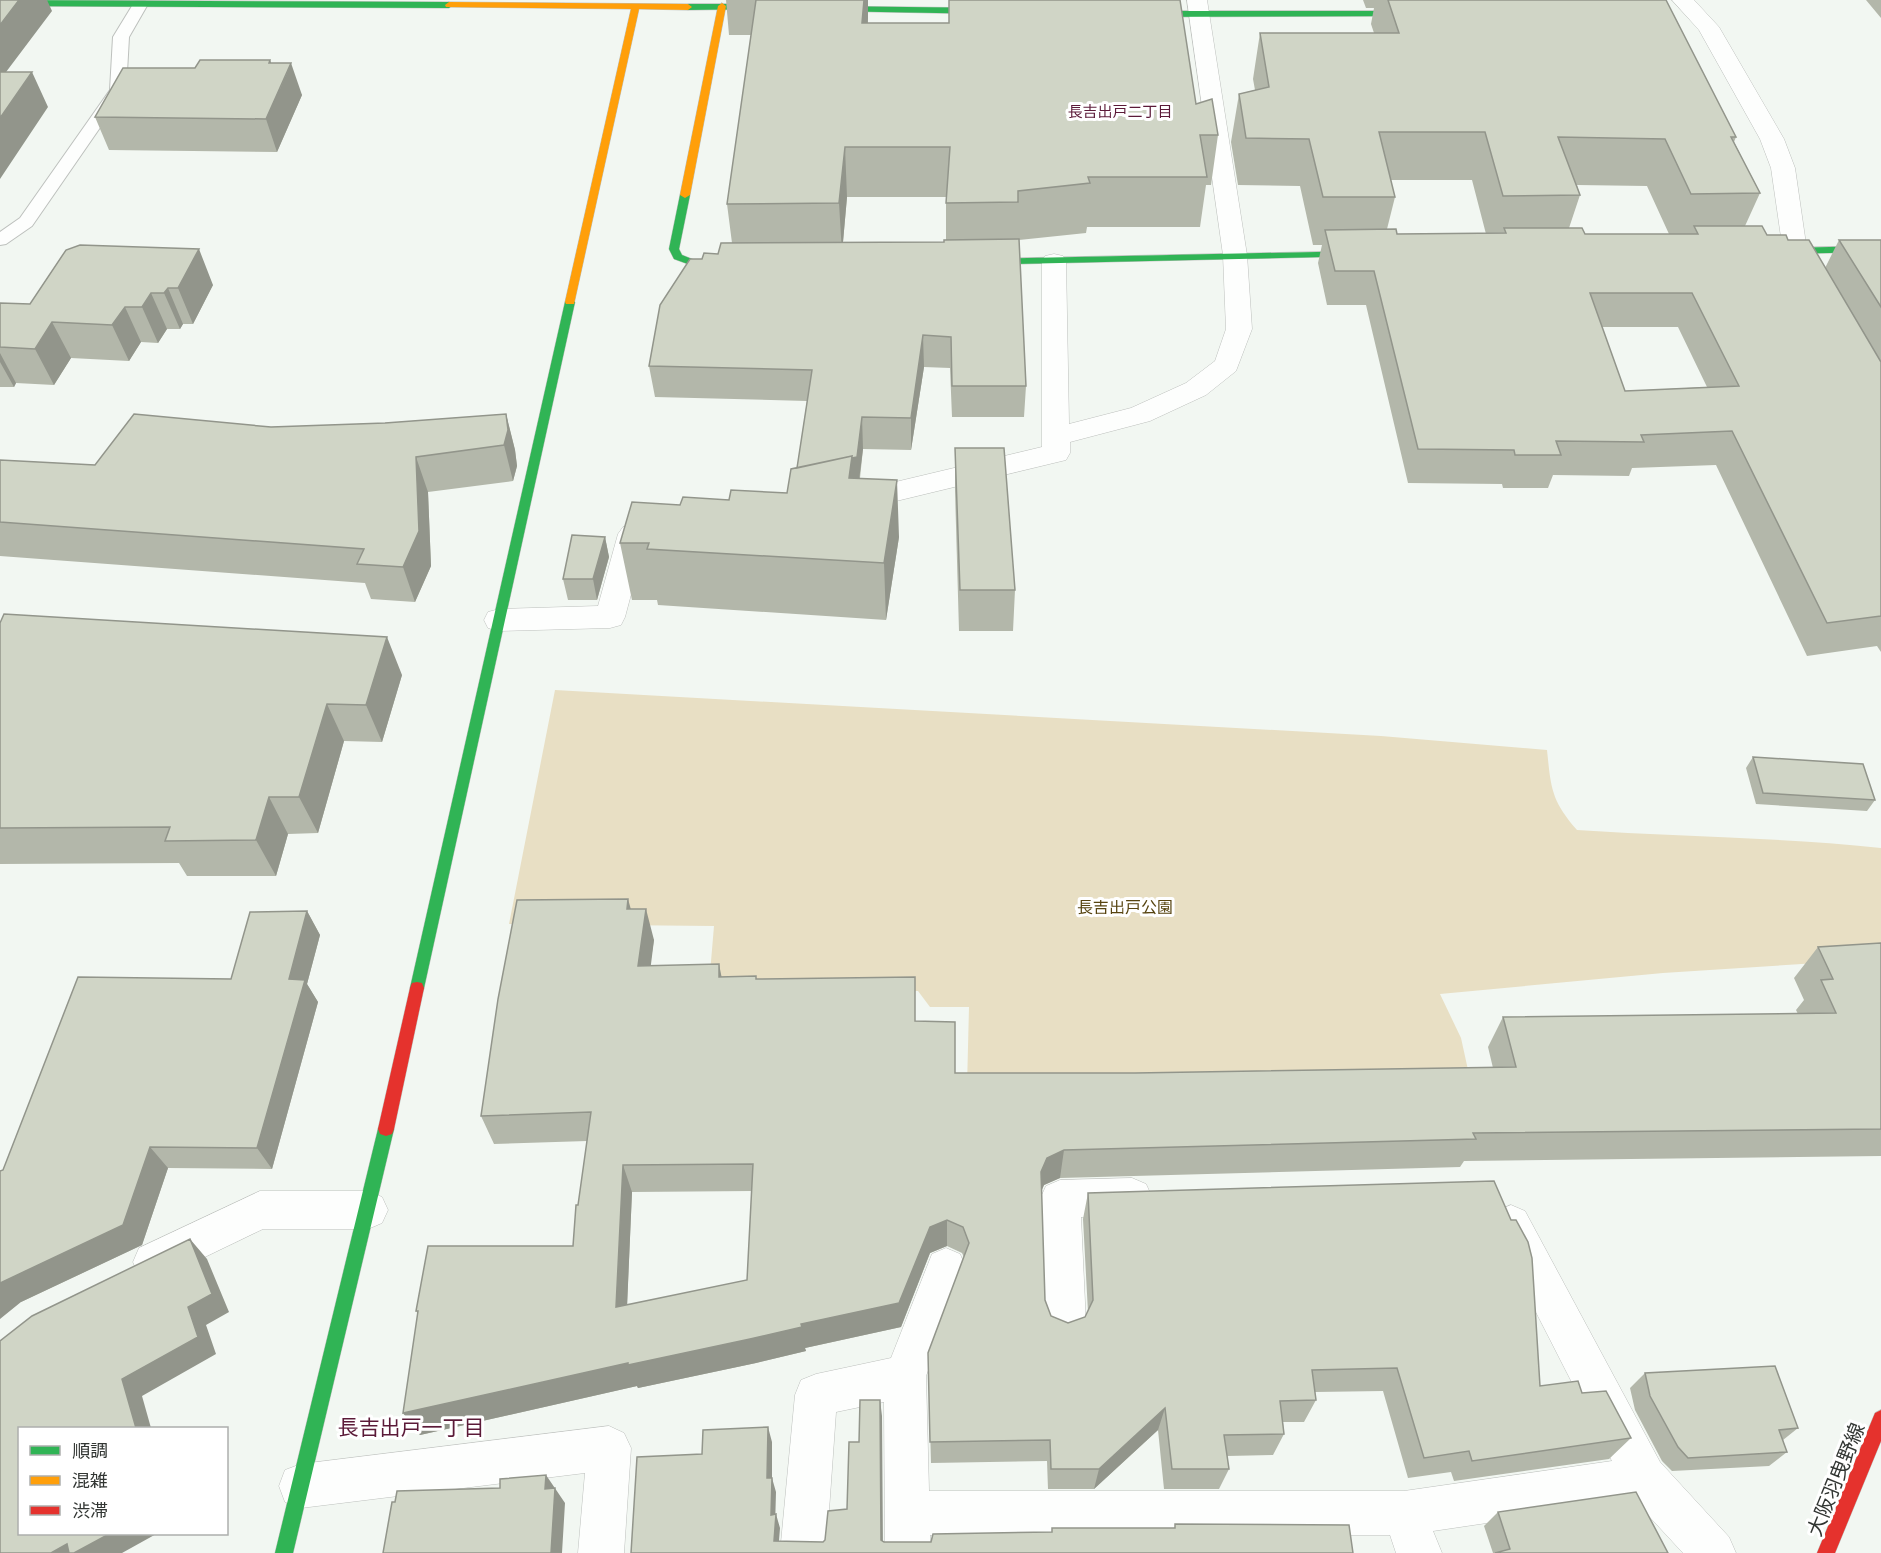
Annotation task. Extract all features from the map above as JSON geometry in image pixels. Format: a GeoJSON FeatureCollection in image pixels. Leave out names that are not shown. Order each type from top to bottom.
{"type":"FeatureCollection","features":[{"type":"Feature","properties":{"kind":"street"},"geometry":{"type":"LineString","coordinates":[[1682,0],[1708,27],[1772,139],[1783,168],[1795,251],[1823,299]]}},
{"type":"Feature","properties":{"kind":"street"},"geometry":{"type":"LineString","coordinates":[[0,3],[782,7]]}},
{"type":"Feature","properties":{"kind":"street"},"geometry":{"type":"LineString","coordinates":[[284,1553],[368,1210],[636,5]]}},
{"type":"Feature","properties":{"kind":"street"},"geometry":{"type":"LineString","coordinates":[[722,6],[674,249],[678,257],[696,264],[744,264]]}},
{"type":"Feature","properties":{"kind":"street"},"geometry":{"type":"LineString","coordinates":[[806,8],[1009,12]]}},
{"type":"Feature","properties":{"kind":"street"},"geometry":{"type":"LineString","coordinates":[[1129,14],[1199,8],[1406,16],[1430,13]]}},
{"type":"Feature","properties":{"kind":"street"},"geometry":{"type":"LineString","coordinates":[[1056,436],[1140,415],[1196,389],[1227,365],[1239,329],[1234,255],[1199,8]]}},
{"type":"Feature","properties":{"kind":"street"},"geometry":{"type":"LineString","coordinates":[[1759,251],[1881,249]]}},
{"type":"Feature","properties":{"kind":"street"},"geometry":{"type":"LineString","coordinates":[[959,262],[1378,254]]}},
{"type":"Feature","properties":{"kind":"street"},"geometry":{"type":"LineString","coordinates":[[829,507],[1056,453],[1054,261]]}},
{"type":"Feature","properties":{"kind":"street"},"geometry":{"type":"LineString","coordinates":[[499,620],[610,617],[633,534],[668,530]]}},
{"type":"Feature","properties":{"kind":"street"},"geometry":{"type":"LineString","coordinates":[[1065,1324],[1060,1199],[1168,1196]]}},
{"type":"Feature","properties":{"kind":"street"},"geometry":{"type":"LineString","coordinates":[[1497,1197],[1644,1478],[1713,1553]]}},
{"type":"Feature","properties":{"kind":"street"},"geometry":{"type":"LineString","coordinates":[[122,1277],[260,1210],[368,1210]]}},
{"type":"Feature","properties":{"kind":"street"},"geometry":{"type":"LineString","coordinates":[[946,1268],[905,1376],[908,1533],[1412,1533],[1644,1478]]}},
{"type":"Feature","properties":{"kind":"street"},"geometry":{"type":"LineString","coordinates":[[803,1553],[816,1395],[905,1376]]}},
{"type":"Feature","properties":{"kind":"street","name":"大阪羽曳野線"},"geometry":{"type":"LineString","coordinates":[[1826,1553],[1881,1419]]}},
{"type":"Feature","properties":{"kind":"street"},"geometry":{"type":"LineString","coordinates":[[301,1485],[609,1448],[601,1553]]}},
{"type":"Feature","properties":{"kind":"lane"},"geometry":{"type":"LineString","coordinates":[[0,240],[26,222],[118,90],[121,37],[140,4]]}},
{"type":"Feature","properties":{"kind":"green space","name":"長吉出戸公園"},"geometry":{"type":"Polygon","coordinates":[[[555,690],[1381,736],[1547,750],[1557,802],[1577,830],[1881,848],[1881,959],[1663,973],[1440,994],[1461,1038],[1470,1079],[967,1087],[969,1007],[930,1007],[918,991],[709,985],[714,926],[509,924],[555,690]]]}},
{"type":"Feature","properties":{"kind":"building"},"geometry":{"type":"Polygon","coordinates":[[[0,0],[19,0],[0,25],[0,0]]]}},
{"type":"Feature","properties":{"kind":"building"},"geometry":{"type":"Polygon","coordinates":[[[756,0],[864,0],[862,23],[949,23],[949,0],[1180,0],[1196,104],[1212,99],[1218,135],[1200,135],[1207,177],[1088,177],[1090,183],[1018,191],[1018,202],[946,203],[950,147],[845,147],[839,203],[727,204],[756,0]]]}},
{"type":"Feature","properties":{"kind":"building"},"geometry":{"type":"Polygon","coordinates":[[[1388,0],[1666,0],[1736,137],[1731,137],[1760,193],[1691,194],[1665,139],[1558,137],[1580,195],[1503,196],[1485,132],[1379,132],[1395,197],[1323,197],[1309,139],[1246,138],[1239,94],[1269,87],[1260,33],[1399,33],[1388,0]]]}},
{"type":"Feature","properties":{"kind":"building"},"geometry":{"type":"Polygon","coordinates":[[[200,60],[270,60],[269,63],[291,63],[266,119],[95,117],[123,68],[195,68],[200,60]]]}},
{"type":"Feature","properties":{"kind":"building"},"geometry":{"type":"Polygon","coordinates":[[[0,72],[32,72],[0,118],[0,72]]]}},
{"type":"Feature","properties":{"kind":"building"},"geometry":{"type":"Polygon","coordinates":[[[1694,226],[1762,226],[1767,235],[1786,235],[1788,240],[1809,240],[1881,362],[1881,616],[1827,623],[1732,431],[1641,435],[1644,442],[1556,441],[1561,455],[1515,455],[1514,450],[1418,449],[1374,271],[1335,271],[1325,230],[1396,229],[1397,234],[1506,233],[1504,228],[1582,228],[1585,234],[1698,234],[1694,226]],[[1590,293],[1625,391],[1739,386],[1692,293],[1590,293]]]}},
{"type":"Feature","properties":{"kind":"building"},"geometry":{"type":"Polygon","coordinates":[[[1019,239],[1026,386],[952,386],[951,337],[923,335],[911,418],[862,417],[857,457],[852,458],[852,456],[797,468],[812,370],[649,366],[660,305],[690,259],[702,259],[704,253],[718,254],[721,243],[944,242],[944,240],[1019,239]]]}},
{"type":"Feature","properties":{"kind":"building"},"geometry":{"type":"Polygon","coordinates":[[[1839,240],[1881,240],[1881,307],[1839,240]]]}},
{"type":"Feature","properties":{"kind":"building"},"geometry":{"type":"Polygon","coordinates":[[[80,245],[199,249],[178,288],[168,288],[164,293],[151,293],[142,307],[125,307],[112,325],[52,322],[35,349],[0,347],[0,303],[30,304],[66,250],[80,245]]]}},
{"type":"Feature","properties":{"kind":"building"},"geometry":{"type":"Polygon","coordinates":[[[134,414],[271,427],[385,423],[506,414],[508,430],[504,445],[416,457],[419,531],[403,567],[357,564],[364,549],[0,522],[0,460],[95,465],[134,414]]]}},
{"type":"Feature","properties":{"kind":"building"},"geometry":{"type":"Polygon","coordinates":[[[955,448],[1004,448],[1015,590],[960,590],[955,448]]]}},
{"type":"Feature","properties":{"kind":"building"},"geometry":{"type":"Polygon","coordinates":[[[852,456],[849,478],[897,480],[884,563],[647,549],[649,543],[620,543],[632,502],[680,505],[683,497],[729,500],[731,490],[787,493],[791,469],[852,456]]]}},
{"type":"Feature","properties":{"kind":"building"},"geometry":{"type":"Polygon","coordinates":[[[572,535],[605,537],[593,579],[563,579],[572,535]]]}},
{"type":"Feature","properties":{"kind":"building"},"geometry":{"type":"Polygon","coordinates":[[[4,614],[387,637],[366,705],[327,704],[299,797],[269,797],[256,840],[165,841],[170,827],[0,828],[0,623],[4,614]]]}},
{"type":"Feature","properties":{"kind":"building"},"geometry":{"type":"Polygon","coordinates":[[[1753,757],[1863,764],[1875,800],[1763,793],[1753,757]]]}},
{"type":"Feature","properties":{"kind":"building"},"geometry":{"type":"Polygon","coordinates":[[[628,899],[627,909],[646,909],[638,966],[719,964],[719,977],[756,976],[756,979],[915,977],[915,1021],[955,1022],[955,1073],[1135,1073],[1516,1067],[1503,1017],[1836,1013],[1821,980],[1833,979],[1818,947],[1881,943],[1881,1129],[1473,1133],[1476,1139],[1064,1150],[1047,1158],[1041,1172],[1045,1300],[1051,1316],[1068,1323],[1085,1317],[1093,1300],[1088,1193],[1494,1181],[1511,1220],[1516,1220],[1528,1242],[1532,1258],[1540,1386],[1578,1381],[1582,1393],[1606,1391],[1631,1438],[1472,1461],[1469,1451],[1424,1458],[1397,1368],[1312,1370],[1316,1400],[1280,1401],[1284,1434],[1224,1435],[1229,1469],[1172,1469],[1165,1408],[1099,1469],[1051,1469],[1050,1440],[930,1442],[928,1353],[969,1243],[963,1227],[947,1220],[930,1227],[899,1303],[801,1324],[802,1327],[750,1339],[628,1365],[628,1363],[403,1413],[418,1311],[416,1311],[428,1246],[573,1246],[576,1205],[578,1205],[591,1112],[481,1116],[498,999],[517,900],[628,899]],[[753,1164],[623,1165],[616,1307],[747,1280],[753,1164]]]}},
{"type":"Feature","properties":{"kind":"building"},"geometry":{"type":"Polygon","coordinates":[[[307,911],[289,979],[305,980],[257,1148],[150,1147],[123,1225],[0,1283],[0,1171],[3,1170],[78,977],[231,979],[250,912],[307,911]]]}},
{"type":"Feature","properties":{"kind":"building"},"geometry":{"type":"Polygon","coordinates":[[[190,1239],[212,1294],[188,1307],[198,1337],[122,1379],[136,1427],[18,1427],[18,1535],[107,1535],[74,1553],[69,1553],[67,1544],[51,1553],[0,1553],[0,1341],[32,1316],[190,1239]]]}},
{"type":"Feature","properties":{"kind":"building"},"geometry":{"type":"Polygon","coordinates":[[[1775,1366],[1798,1428],[1779,1430],[1787,1452],[1688,1458],[1678,1447],[1650,1396],[1645,1373],[1775,1366]]]}},
{"type":"Feature","properties":{"kind":"building"},"geometry":{"type":"Polygon","coordinates":[[[860,1400],[880,1400],[881,1540],[884,1542],[931,1542],[933,1534],[1052,1532],[1052,1528],[1175,1528],[1175,1524],[1349,1525],[1353,1553],[631,1553],[637,1457],[702,1454],[703,1430],[768,1427],[767,1478],[772,1478],[771,1515],[776,1514],[774,1541],[823,1542],[828,1511],[847,1509],[849,1442],[859,1442],[860,1400]]]}},
{"type":"Feature","properties":{"kind":"building"},"geometry":{"type":"Polygon","coordinates":[[[546,1475],[545,1489],[555,1488],[551,1553],[383,1553],[392,1502],[395,1502],[397,1491],[500,1488],[500,1479],[546,1475]]]}},
{"type":"Feature","properties":{"kind":"building"},"geometry":{"type":"Polygon","coordinates":[[[1636,1492],[1668,1553],[1495,1553],[1510,1549],[1498,1512],[1636,1492]]]}},
{"type":"Feature","properties":{"kind":"traffic: fast"},"geometry":{"type":"LineString","coordinates":[[0,3],[449,5]]}},
{"type":"Feature","properties":{"kind":"traffic: fast"},"geometry":{"type":"LineString","coordinates":[[688,7],[770,7]]}},
{"type":"Feature","properties":{"kind":"traffic: fast"},"geometry":{"type":"LineString","coordinates":[[825,8],[992,11]]}},
{"type":"Feature","properties":{"kind":"traffic: fast"},"geometry":{"type":"LineString","coordinates":[[1137,14],[1418,14]]}},
{"type":"Feature","properties":{"kind":"traffic: fast"},"geometry":{"type":"LineString","coordinates":[[685,195],[674,249],[678,257],[696,264],[733,264]]}},
{"type":"Feature","properties":{"kind":"traffic: fast"},"geometry":{"type":"LineString","coordinates":[[1772,251],[1881,249]]}},
{"type":"Feature","properties":{"kind":"traffic: fast"},"geometry":{"type":"LineString","coordinates":[[974,262],[1363,254]]}},
{"type":"Feature","properties":{"kind":"traffic: fast"},"geometry":{"type":"LineString","coordinates":[[417,988],[570,302]]}},
{"type":"Feature","properties":{"kind":"traffic: fast"},"geometry":{"type":"LineString","coordinates":[[284,1553],[386,1129]]}},
{"type":"Feature","properties":{"kind":"traffic: slow"},"geometry":{"type":"LineString","coordinates":[[449,5],[688,7]]}},
{"type":"Feature","properties":{"kind":"traffic: slow"},"geometry":{"type":"LineString","coordinates":[[570,302],[636,5]]}},
{"type":"Feature","properties":{"kind":"traffic: slow"},"geometry":{"type":"LineString","coordinates":[[685,195],[722,6]]}},
{"type":"Feature","properties":{"kind":"traffic: jam"},"geometry":{"type":"LineString","coordinates":[[386,1129],[417,988]]}},
{"type":"Feature","properties":{"kind":"traffic: jam"},"geometry":{"type":"LineString","coordinates":[[1826,1553],[1881,1419]]}},
{"type":"Feature","properties":{"kind":"district","name":"長吉出戸二丁目"},"geometry":{"type":"Point","coordinates":[1120,111]}},
{"type":"Feature","properties":{"kind":"district","name":"長吉出戸一丁目"},"geometry":{"type":"Point","coordinates":[411,1426]}}]}
